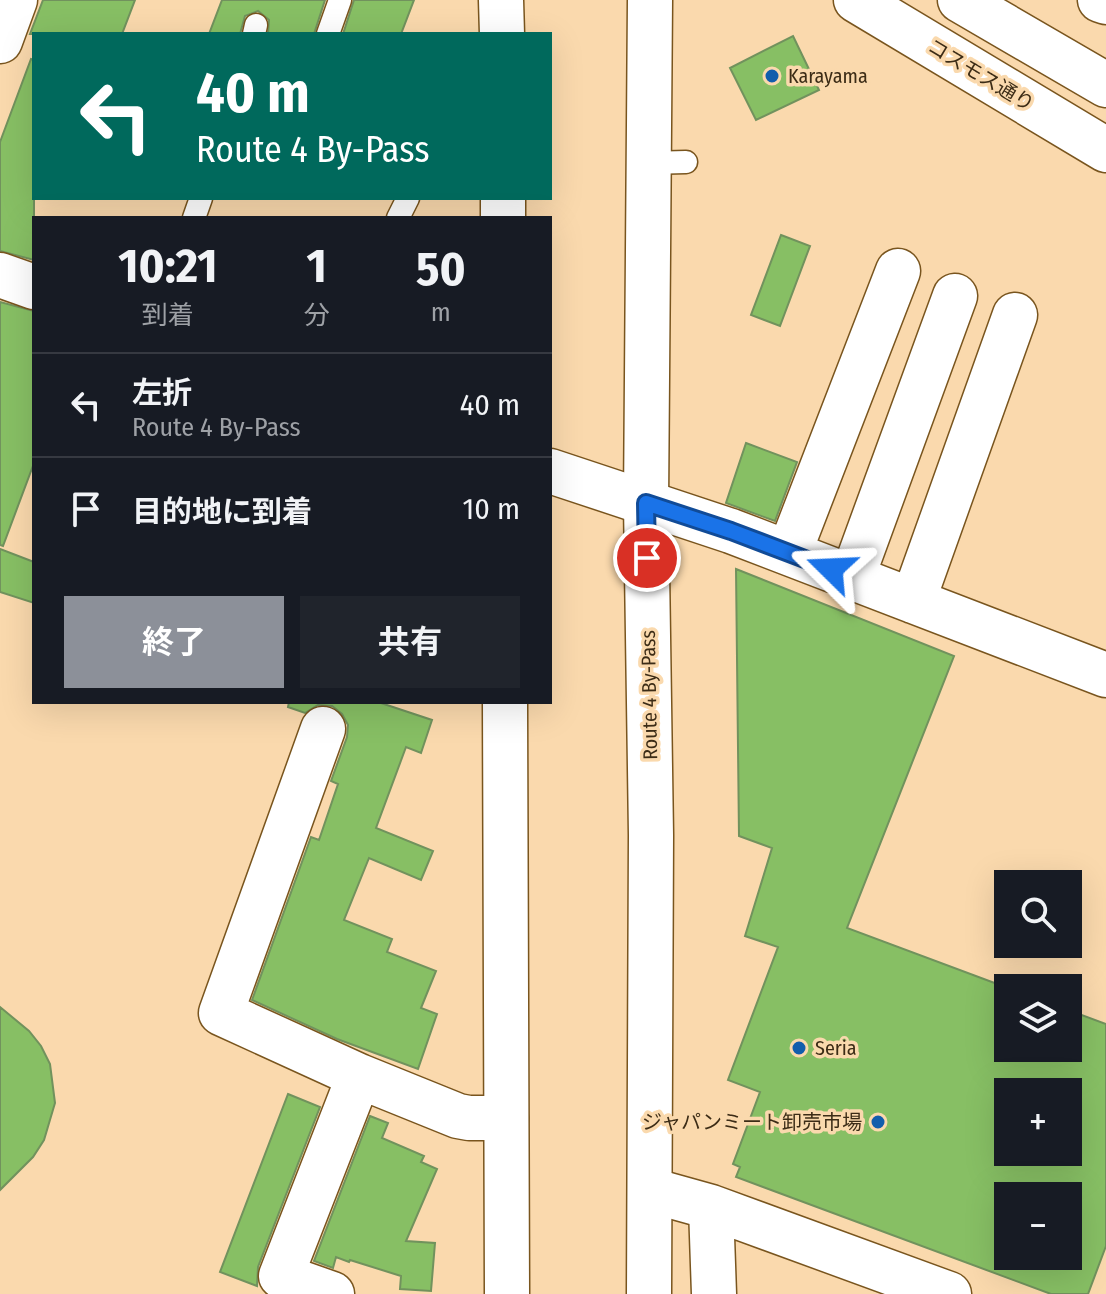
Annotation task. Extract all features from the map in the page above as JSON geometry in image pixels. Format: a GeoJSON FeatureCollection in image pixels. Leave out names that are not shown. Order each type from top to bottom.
{"type":"FeatureCollection","features":[{"type":"Feature","properties":{"kind":"main road"},"geometry":{"type":"LineString","coordinates":[[501,0],[502,32]]}},
{"type":"Feature","properties":{"kind":"main road","name":"Route 4 By-Pass"},"geometry":{"type":"LineString","coordinates":[[649,1294],[651,835],[646,503],[667,163],[650,0]]}},
{"type":"Feature","properties":{"kind":"main road"},"geometry":{"type":"LineString","coordinates":[[960,0],[1106,85]]}},
{"type":"Feature","properties":{"kind":"main road"},"geometry":{"type":"LineString","coordinates":[[1100,0],[1106,2]]}},
{"type":"Feature","properties":{"kind":"main road","name":"コスモス通り"},"geometry":{"type":"LineString","coordinates":[[864,10],[1106,150]]}},
{"type":"Feature","properties":{"kind":"main road"},"geometry":{"type":"LineString","coordinates":[[789,553],[898,271]]}},
{"type":"Feature","properties":{"kind":"main road"},"geometry":{"type":"LineString","coordinates":[[0,275],[32,286]]}},
{"type":"Feature","properties":{"kind":"main road"},"geometry":{"type":"LineString","coordinates":[[852,578],[955,296]]}},
{"type":"Feature","properties":{"kind":"main road"},"geometry":{"type":"LineString","coordinates":[[913,601],[1015,315]]}},
{"type":"Feature","properties":{"kind":"main road"},"geometry":{"type":"LineString","coordinates":[[552,472],[789,553],[1106,675]]}},
{"type":"Feature","properties":{"kind":"main road"},"geometry":{"type":"LineString","coordinates":[[505,704],[507,1294]]}},
{"type":"Feature","properties":{"kind":"main road"},"geometry":{"type":"LineString","coordinates":[[323,729],[221,1013],[359,1076],[458,1116],[506,1118]]}},
{"type":"Feature","properties":{"kind":"main road"},"geometry":{"type":"LineString","coordinates":[[332,1294],[281,1276],[359,1076]]}},
{"type":"Feature","properties":{"kind":"main road"},"geometry":{"type":"LineString","coordinates":[[650,1190],[711,1207],[949,1294]]}},
{"type":"Feature","properties":{"kind":"main road"},"geometry":{"type":"LineString","coordinates":[[711,1207],[714,1294]]}},
{"type":"Feature","properties":{"kind":"lane"},"geometry":{"type":"LineString","coordinates":[[329,32],[340,0]]}},
{"type":"Feature","properties":{"kind":"building"},"geometry":{"type":"Polygon","coordinates":[[[43,0],[135,0],[123,32],[30,34],[43,0]]]}},
{"type":"Feature","properties":{"kind":"building"},"geometry":{"type":"Polygon","coordinates":[[[222,0],[325,0],[315,32],[268,32],[269,20],[258,11],[245,16],[241,32],[210,32],[222,0]]]}},
{"type":"Feature","properties":{"kind":"building"},"geometry":{"type":"Polygon","coordinates":[[[354,0],[414,0],[402,32],[344,32],[354,0]]]}},
{"type":"Feature","properties":{"kind":"building"},"geometry":{"type":"Polygon","coordinates":[[[793,36],[819,90],[756,120],[730,68],[793,36]]]}},
{"type":"Feature","properties":{"kind":"building"},"geometry":{"type":"Polygon","coordinates":[[[32,59],[32,259],[0,251],[0,142],[32,59]]]}},
{"type":"Feature","properties":{"kind":"building"},"geometry":{"type":"Polygon","coordinates":[[[781,235],[810,246],[780,326],[751,315],[781,235]]]}},
{"type":"Feature","properties":{"kind":"building"},"geometry":{"type":"Polygon","coordinates":[[[0,302],[32,310],[32,468],[3,546],[0,545],[0,302]]]}},
{"type":"Feature","properties":{"kind":"building"},"geometry":{"type":"Polygon","coordinates":[[[746,443],[797,462],[775,521],[726,503],[746,443]]]}},
{"type":"Feature","properties":{"kind":"building"},"geometry":{"type":"Polygon","coordinates":[[[0,549],[32,561],[32,602],[0,592],[0,549]]]}},
{"type":"Feature","properties":{"kind":"building","name":"ジャパンミート卸売市場"},"geometry":{"type":"Polygon","coordinates":[[[736,569],[954,656],[847,928],[994,983],[994,1062],[1082,1062],[1082,1015],[1106,1024],[1106,1246],[1088,1294],[1051,1294],[736,1177],[740,1167],[733,1164],[760,1092],[728,1080],[778,947],[745,936],[772,848],[739,836],[736,569]]]}},
{"type":"Feature","properties":{"kind":"building"},"geometry":{"type":"Polygon","coordinates":[[[289,704],[384,704],[432,720],[421,753],[406,747],[376,828],[433,851],[421,880],[369,858],[344,920],[392,939],[387,952],[436,971],[421,1008],[437,1014],[418,1069],[337,1039],[252,1000],[311,837],[319,840],[338,784],[331,781],[347,737],[348,725],[342,714],[332,706],[318,705],[305,713],[288,707],[289,704]]]}},
{"type":"Feature","properties":{"kind":"building"},"geometry":{"type":"Polygon","coordinates":[[[0,1007],[29,1031],[41,1046],[50,1064],[55,1103],[44,1140],[33,1157],[0,1190],[0,1007]]]}},
{"type":"Feature","properties":{"kind":"building"},"geometry":{"type":"Polygon","coordinates":[[[288,1094],[320,1107],[258,1267],[257,1286],[220,1272],[288,1094]]]}},
{"type":"Feature","properties":{"kind":"building"},"geometry":{"type":"Polygon","coordinates":[[[370,1116],[388,1123],[382,1138],[424,1156],[421,1162],[437,1169],[406,1241],[435,1243],[431,1291],[400,1289],[401,1276],[350,1260],[336,1257],[333,1268],[314,1261],[370,1116]]]}},
{"type":"Feature","properties":{"kind":"place","name":"Karayama"},"geometry":{"type":"Point","coordinates":[772,76]}},
{"type":"Feature","properties":{"kind":"place","name":"Seria"},"geometry":{"type":"Point","coordinates":[799,1048]}},
{"type":"Feature","properties":{"kind":"place","name":"ジャパンミート卸売市場"},"geometry":{"type":"Point","coordinates":[878,1122]}},
{"type":"Feature","properties":{"kind":"route"},"geometry":{"type":"LineString","coordinates":[[647,558],[646,503],[831,569]]}}]}
